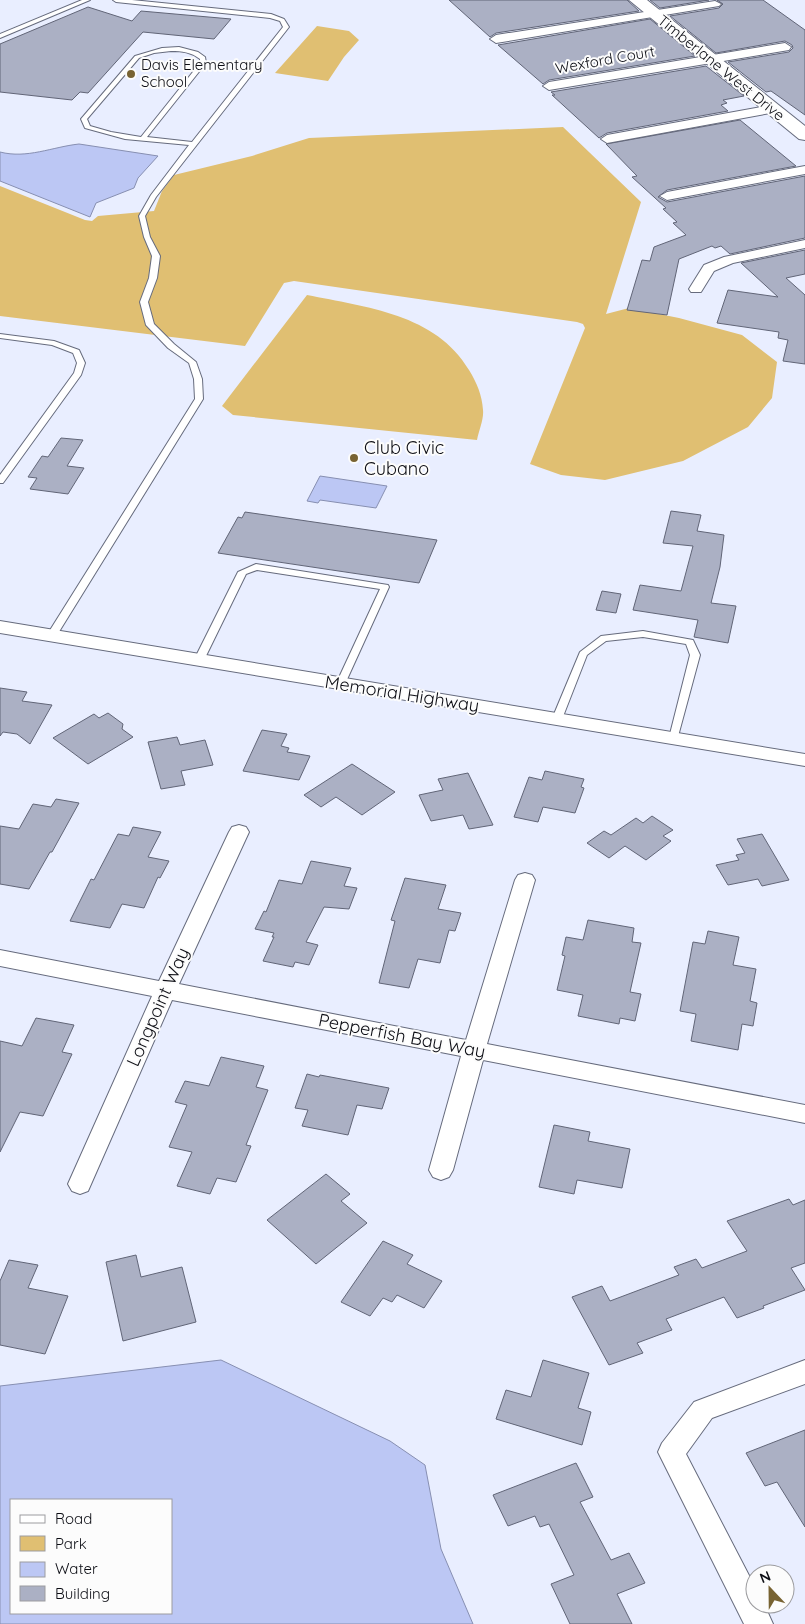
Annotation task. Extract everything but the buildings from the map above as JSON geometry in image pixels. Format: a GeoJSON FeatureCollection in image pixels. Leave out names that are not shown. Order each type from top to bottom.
{"type":"FeatureCollection","features":[{"type":"Feature","properties":{"kind":"street","name":"Timberlane West Drive"},"geometry":{"type":"LineString","coordinates":[[637,0],[805,135]]}},
{"type":"Feature","properties":{"kind":"street"},"geometry":{"type":"LineString","coordinates":[[496,39],[715,4]]}},
{"type":"Feature","properties":{"kind":"street","name":"Wexford Court"},"geometry":{"type":"LineString","coordinates":[[549,86],[784,46]]}},
{"type":"Feature","properties":{"kind":"street"},"geometry":{"type":"LineString","coordinates":[[607,138],[772,108]]}},
{"type":"Feature","properties":{"kind":"street"},"geometry":{"type":"LineString","coordinates":[[667,196],[805,170]]}},
{"type":"Feature","properties":{"kind":"street"},"geometry":{"type":"LineString","coordinates":[[696,289],[709,268],[729,260],[805,244]]}},
{"type":"Feature","properties":{"kind":"street","name":"Memorial Highway"},"geometry":{"type":"LineString","coordinates":[[0,626],[805,760]]}},
{"type":"Feature","properties":{"kind":"street","name":"Longpoint Way"},"geometry":{"type":"LineString","coordinates":[[80,1184],[165,990],[239,832]]}},
{"type":"Feature","properties":{"kind":"street"},"geometry":{"type":"LineString","coordinates":[[441,1170],[474,1050],[525,880]]}},
{"type":"Feature","properties":{"kind":"street","name":"Pepperfish Bay Way"},"geometry":{"type":"LineString","coordinates":[[0,958],[474,1050],[804,1109]]}},
{"type":"Feature","properties":{"kind":"street"},"geometry":{"type":"LineString","coordinates":[[759,1624],[671,1452],[703,1410],[805,1372]]}},
{"type":"Feature","properties":{"kind":"lane"},"geometry":{"type":"LineString","coordinates":[[0,36],[87,0]]}},
{"type":"Feature","properties":{"kind":"lane"},"geometry":{"type":"LineString","coordinates":[[52,635],[199,399],[198,379],[192,362],[170,346],[150,325],[144,302],[153,278],[156,256],[147,237],[142,216],[153,196],[286,26],[282,20],[271,16],[116,0]]}},
{"type":"Feature","properties":{"kind":"lane"},"geometry":{"type":"LineString","coordinates":[[143,138],[203,63],[203,58],[197,53],[184,49],[149,52],[137,57],[84,120],[87,126],[94,130],[143,138],[194,144]]}},
{"type":"Feature","properties":{"kind":"lane"},"geometry":{"type":"LineString","coordinates":[[0,336],[54,343],[76,352],[81,363],[78,373],[0,481]]}},
{"type":"Feature","properties":{"kind":"lane"},"geometry":{"type":"LineString","coordinates":[[199,660],[242,572],[256,566],[385,587],[341,684]]}},
{"type":"Feature","properties":{"kind":"lane"},"geometry":{"type":"LineString","coordinates":[[557,719],[583,654],[604,638],[643,634],[690,642],[695,654],[674,738]]}},
{"type":"Feature","properties":{"kind":"green space"},"geometry":{"type":"Polygon","coordinates":[[[317,26],[349,31],[359,40],[344,57],[328,81],[275,73],[317,26]]]}},
{"type":"Feature","properties":{"kind":"green space"},"geometry":{"type":"Polygon","coordinates":[[[563,127],[641,202],[606,314],[629,308],[679,318],[742,335],[777,362],[772,398],[748,427],[683,461],[605,480],[561,475],[530,464],[585,328],[583,324],[577,322],[294,281],[284,283],[245,346],[0,316],[0,186],[85,220],[92,221],[98,216],[154,211],[162,191],[174,175],[252,156],[309,138],[563,127]]]}},
{"type":"Feature","properties":{"kind":"green space"},"geometry":{"type":"Polygon","coordinates":[[[307,295],[375,309],[398,316],[438,336],[455,351],[469,370],[479,389],[483,413],[477,440],[233,415],[222,406],[307,295]]]}},
{"type":"Feature","properties":{"kind":"water"},"geometry":{"type":"Polygon","coordinates":[[[79,144],[158,156],[138,178],[134,188],[96,203],[90,217],[0,181],[0,152],[10,154],[30,153],[79,144]]]}},
{"type":"Feature","properties":{"kind":"water"},"geometry":{"type":"Polygon","coordinates":[[[320,476],[387,486],[376,508],[320,500],[318,503],[307,501],[320,476]]]}},
{"type":"Feature","properties":{"kind":"water"},"geometry":{"type":"Polygon","coordinates":[[[221,1360],[390,1441],[425,1465],[441,1549],[473,1624],[0,1624],[0,1386],[221,1360]]]}},
{"type":"Feature","properties":{"kind":"place","name":"Davis Elementary School"},"geometry":{"type":"Point","coordinates":[131,74]}},
{"type":"Feature","properties":{"kind":"place","name":"Club Civic Cubano"},"geometry":{"type":"Point","coordinates":[354,458]}}]}
